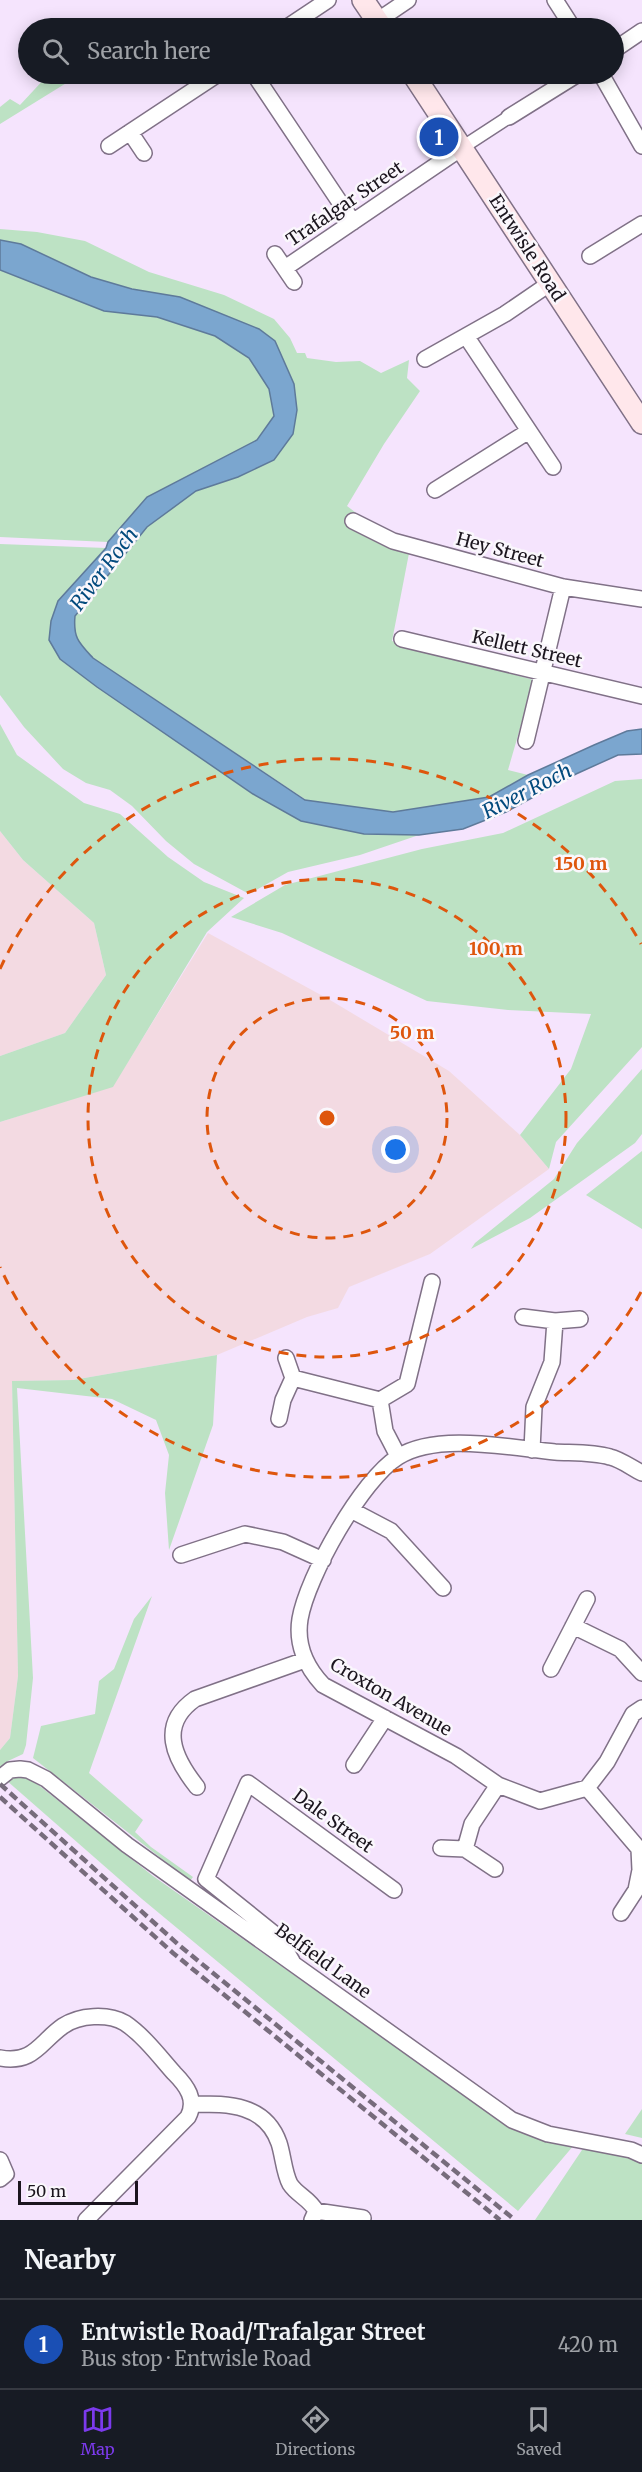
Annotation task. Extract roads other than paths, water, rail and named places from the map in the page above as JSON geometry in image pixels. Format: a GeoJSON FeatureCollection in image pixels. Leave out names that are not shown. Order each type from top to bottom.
{"type":"FeatureCollection","features":[{"type":"Feature","properties":{"kind":"main road"},"geometry":{"type":"LineString","coordinates":[[363,0],[375,18]]}},
{"type":"Feature","properties":{"kind":"main road","name":"Entwisle Road"},"geometry":{"type":"LineString","coordinates":[[420,84],[642,423]]}},
{"type":"Feature","properties":{"kind":"street"},"geometry":{"type":"LineString","coordinates":[[301,18],[328,0]]}},
{"type":"Feature","properties":{"kind":"street"},"geometry":{"type":"LineString","coordinates":[[387,18],[408,0]]}},
{"type":"Feature","properties":{"kind":"street"},"geometry":{"type":"LineString","coordinates":[[555,0],[567,18]]}},
{"type":"Feature","properties":{"kind":"street"},"geometry":{"type":"LineString","coordinates":[[624,43],[642,31]]}},
{"type":"Feature","properties":{"kind":"street"},"geometry":{"type":"LineString","coordinates":[[109,146],[203,84]]}},
{"type":"Feature","properties":{"kind":"street"},"geometry":{"type":"LineString","coordinates":[[261,84],[353,222]]}},
{"type":"Feature","properties":{"kind":"street","name":"Trafalgar Street"},"geometry":{"type":"LineString","coordinates":[[285,268],[463,147],[562,84]]}},
{"type":"Feature","properties":{"kind":"street"},"geometry":{"type":"LineString","coordinates":[[606,84],[640,140]]}},
{"type":"Feature","properties":{"kind":"street"},"geometry":{"type":"LineString","coordinates":[[130,132],[144,153]]}},
{"type":"Feature","properties":{"kind":"street"},"geometry":{"type":"LineString","coordinates":[[590,256],[642,224]]}},
{"type":"Feature","properties":{"kind":"street","name":"Trafalgar Street"},"geometry":{"type":"LineString","coordinates":[[275,254],[294,282]]}},
{"type":"Feature","properties":{"kind":"street"},"geometry":{"type":"LineString","coordinates":[[425,359],[549,284]]}},
{"type":"Feature","properties":{"kind":"street"},"geometry":{"type":"LineString","coordinates":[[466,336],[554,467]]}},
{"type":"Feature","properties":{"kind":"street"},"geometry":{"type":"LineString","coordinates":[[435,490],[529,431]]}},
{"type":"Feature","properties":{"kind":"street","name":"Hey Street"},"geometry":{"type":"LineString","coordinates":[[353,521],[393,542],[563,587],[642,599]]}},
{"type":"Feature","properties":{"kind":"street"},"geometry":{"type":"LineString","coordinates":[[526,741],[563,587]]}},
{"type":"Feature","properties":{"kind":"street","name":"Kellett Street"},"geometry":{"type":"LineString","coordinates":[[402,639],[642,696]]}},
{"type":"Feature","properties":{"kind":"street"},"geometry":{"type":"LineString","coordinates":[[293,1378],[380,1400],[407,1383],[432,1282]]}},
{"type":"Feature","properties":{"kind":"street"},"geometry":{"type":"LineString","coordinates":[[523,1317],[555,1321],[580,1319]]}},
{"type":"Feature","properties":{"kind":"street"},"geometry":{"type":"LineString","coordinates":[[532,1450],[534,1407],[552,1362],[555,1321]]}},
{"type":"Feature","properties":{"kind":"street"},"geometry":{"type":"LineString","coordinates":[[279,1419],[283,1400],[293,1378],[286,1358]]}},
{"type":"Feature","properties":{"kind":"street"},"geometry":{"type":"LineString","coordinates":[[380,1400],[385,1431],[398,1456]]}},
{"type":"Feature","properties":{"kind":"street","name":"Croxton Avenue"},"geometry":{"type":"LineString","coordinates":[[587,1788],[540,1801],[498,1785],[456,1756],[323,1685],[305,1660],[300,1640],[300,1620],[306,1596],[322,1560],[351,1510],[370,1481],[398,1456],[429,1445],[448,1444],[610,1457],[642,1473]]}},
{"type":"Feature","properties":{"kind":"street"},"geometry":{"type":"LineString","coordinates":[[351,1510],[391,1532],[443,1588]]}},
{"type":"Feature","properties":{"kind":"street"},"geometry":{"type":"LineString","coordinates":[[181,1555],[245,1534],[283,1542],[322,1560]]}},
{"type":"Feature","properties":{"kind":"street"},"geometry":{"type":"LineString","coordinates":[[551,1669],[588,1599]]}},
{"type":"Feature","properties":{"kind":"street"},"geometry":{"type":"LineString","coordinates":[[573,1626],[620,1649],[642,1673]]}},
{"type":"Feature","properties":{"kind":"street"},"geometry":{"type":"LineString","coordinates":[[197,1787],[181,1767],[172,1737],[174,1726],[183,1707],[195,1699],[305,1660]]}},
{"type":"Feature","properties":{"kind":"street"},"geometry":{"type":"LineString","coordinates":[[621,1913],[636,1890],[640,1870],[639,1848],[587,1788],[607,1762],[633,1714],[642,1708]]}},
{"type":"Feature","properties":{"kind":"street"},"geometry":{"type":"LineString","coordinates":[[354,1765],[385,1718]]}},
{"type":"Feature","properties":{"kind":"street","name":"Belfield Lane"},"geometry":{"type":"LineString","coordinates":[[0,1778],[10,1770],[20,1769],[28,1770],[46,1779],[127,1845],[512,2120],[548,2134],[631,2150],[642,2155]]}},
{"type":"Feature","properties":{"kind":"street","name":"Dale Street"},"geometry":{"type":"LineString","coordinates":[[295,1966],[278,1936],[206,1879],[248,1783],[394,1890]]}},
{"type":"Feature","properties":{"kind":"street"},"geometry":{"type":"LineString","coordinates":[[465,1849],[472,1824],[498,1785]]}},
{"type":"Feature","properties":{"kind":"street"},"geometry":{"type":"LineString","coordinates":[[441,1848],[465,1849],[495,1869]]}},
{"type":"Feature","properties":{"kind":"street"},"geometry":{"type":"LineString","coordinates":[[0,2058],[10,2060],[24,2057],[38,2050],[62,2026],[72,2021],[92,2017],[112,2018],[135,2031],[183,2082],[192,2104],[188,2118],[86,2220]]}},
{"type":"Feature","properties":{"kind":"street"},"geometry":{"type":"LineString","coordinates":[[192,2104],[240,2106],[254,2113],[267,2123],[278,2140],[290,2184],[312,2204],[314,2215],[363,2218]]}},
{"type":"Feature","properties":{"kind":"water","name":"River Roch"},"geometry":{"type":"Polygon","coordinates":[[[0,240],[21,244],[91,277],[132,289],[180,297],[259,329],[275,341],[294,384],[297,410],[293,434],[274,460],[238,477],[196,491],[147,527],[75,616],[78,640],[93,658],[305,800],[393,812],[489,797],[528,775],[594,745],[627,731],[642,729],[642,754],[618,755],[576,774],[506,812],[463,829],[419,835],[364,834],[301,821],[253,794],[60,659],[49,640],[51,621],[58,601],[106,548],[108,542],[147,497],[257,440],[274,416],[269,389],[249,358],[215,336],[157,317],[104,311],[0,270],[0,240]]]}},
{"type":"Feature","properties":{"kind":"railway"},"geometry":{"type":"LineString","coordinates":[[0,1784],[180,1946],[515,2220]]}},
{"type":"Feature","properties":{"kind":"railway"},"geometry":{"type":"LineString","coordinates":[[0,1797],[173,1953],[500,2220]]}},
{"type":"Feature","properties":{"kind":"place","name":"Entwistle Road/Trafalgar Street"},"geometry":{"type":"Point","coordinates":[439,137]}}]}
